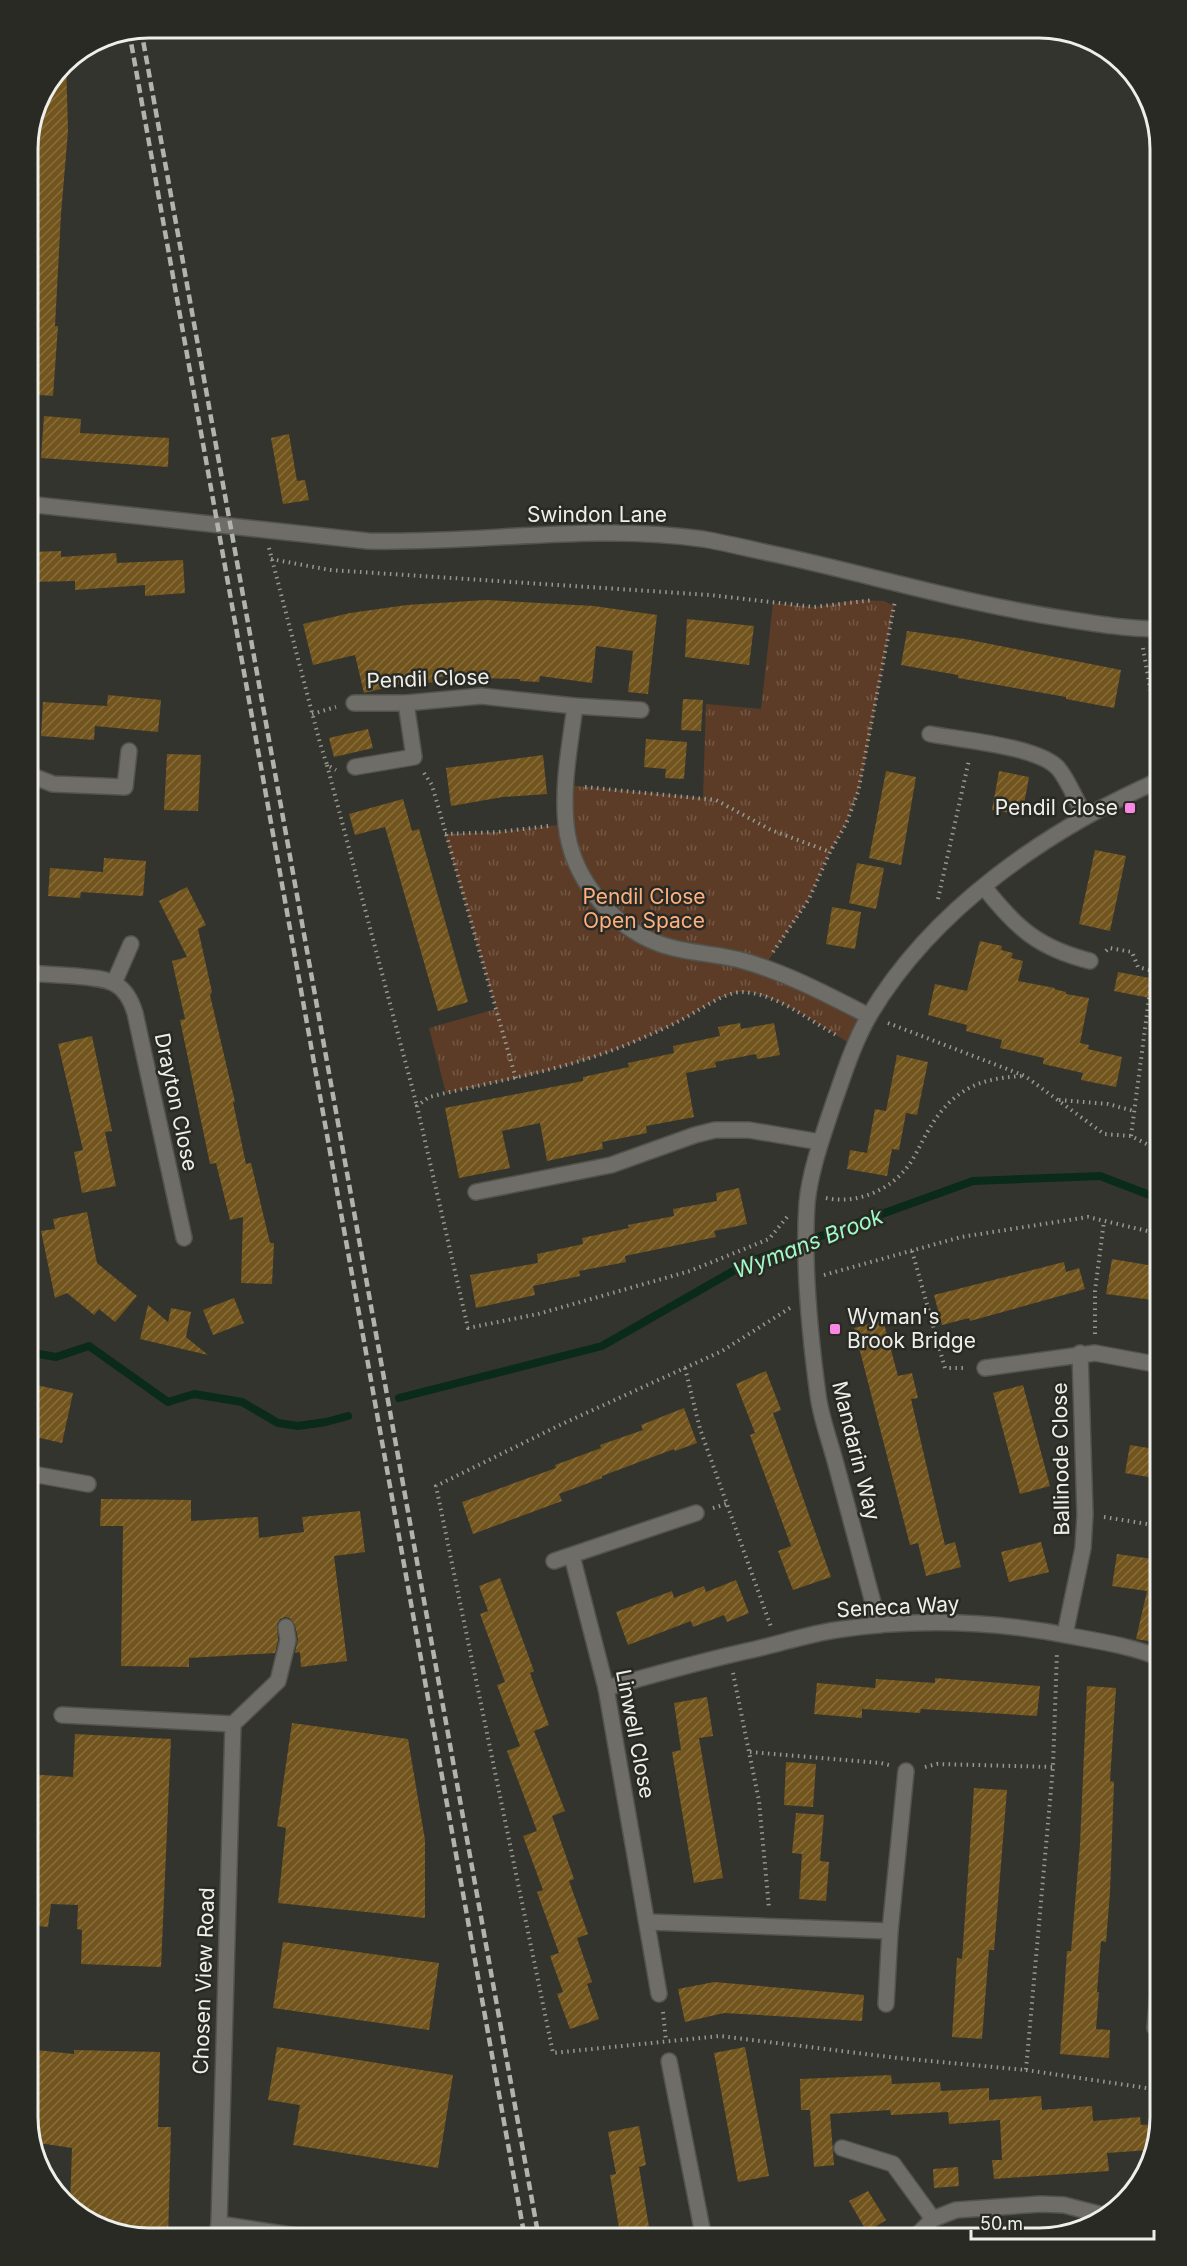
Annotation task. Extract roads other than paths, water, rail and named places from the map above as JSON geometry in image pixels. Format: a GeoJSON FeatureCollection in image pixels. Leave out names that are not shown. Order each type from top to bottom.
{"type":"FeatureCollection","features":[{"type":"Feature","properties":{"kind":"street","name":"Swindon Lane"},"geometry":{"type":"LineString","coordinates":[[38,505],[368,541],[416,542],[600,533],[704,539],[1025,613],[1150,629]]}},
{"type":"Feature","properties":{"kind":"street","name":"Pendil Close"},"geometry":{"type":"LineString","coordinates":[[354,703],[406,703],[481,696],[641,710]]}},
{"type":"Feature","properties":{"kind":"street"},"geometry":{"type":"LineString","coordinates":[[355,767],[414,757],[406,703]]}},
{"type":"Feature","properties":{"kind":"street"},"geometry":{"type":"LineString","coordinates":[[575,706],[566,785],[566,824],[576,861],[594,895],[622,923],[639,934],[677,949],[743,960],[799,980],[869,1016]]}},
{"type":"Feature","properties":{"kind":"street"},"geometry":{"type":"LineString","coordinates":[[930,734],[1033,753],[1049,760],[1063,775],[1085,816]]}},
{"type":"Feature","properties":{"kind":"street"},"geometry":{"type":"LineString","coordinates":[[38,778],[52,784],[125,787],[129,751]]}},
{"type":"Feature","properties":{"kind":"street","name":"Mandarin Way"},"geometry":{"type":"LineString","coordinates":[[879,1625],[818,1397],[808,1291],[807,1201],[820,1142],[854,1046],[869,1016],[895,975],[939,928],[984,887],[1033,850],[1085,816],[1150,785]]}},
{"type":"Feature","properties":{"kind":"street"},"geometry":{"type":"LineString","coordinates":[[984,887],[1012,921],[1042,943],[1062,954],[1090,961]]}},
{"type":"Feature","properties":{"kind":"street"},"geometry":{"type":"LineString","coordinates":[[38,974],[96,978],[114,982],[131,944]]}},
{"type":"Feature","properties":{"kind":"street","name":"Drayton Close"},"geometry":{"type":"LineString","coordinates":[[114,982],[129,995],[135,1012],[184,1238]]}},
{"type":"Feature","properties":{"kind":"street"},"geometry":{"type":"LineString","coordinates":[[476,1192],[610,1165],[716,1130],[749,1130],[820,1142]]}},
{"type":"Feature","properties":{"kind":"street","name":"Ballinode Close"},"geometry":{"type":"LineString","coordinates":[[1061,1633],[1083,1548],[1088,1353]]}},
{"type":"Feature","properties":{"kind":"street","name":"Ballinode Close"},"geometry":{"type":"LineString","coordinates":[[985,1368],[1088,1353],[1150,1363]]}},
{"type":"Feature","properties":{"kind":"street"},"geometry":{"type":"LineString","coordinates":[[38,1475],[88,1484]]}},
{"type":"Feature","properties":{"kind":"street"},"geometry":{"type":"LineString","coordinates":[[554,1561],[696,1513]]}},
{"type":"Feature","properties":{"kind":"street","name":"Linwell Close"},"geometry":{"type":"LineString","coordinates":[[572,1556],[606,1688],[659,1994]]}},
{"type":"Feature","properties":{"kind":"street","name":"Seneca Way"},"geometry":{"type":"LineString","coordinates":[[606,1688],[776,1643],[834,1630],[879,1625],[969,1623],[1061,1633],[1109,1643],[1150,1656]]}},
{"type":"Feature","properties":{"kind":"street"},"geometry":{"type":"LineString","coordinates":[[62,1715],[233,1724],[278,1681],[288,1640],[286,1627]]}},
{"type":"Feature","properties":{"kind":"street","name":"Chosen View Road"},"geometry":{"type":"LineString","coordinates":[[218,2228],[233,1724]]}},
{"type":"Feature","properties":{"kind":"street"},"geometry":{"type":"LineString","coordinates":[[886,2004],[890,1931],[906,1771]]}},
{"type":"Feature","properties":{"kind":"street"},"geometry":{"type":"LineString","coordinates":[[648,1922],[890,1931]]}},
{"type":"Feature","properties":{"kind":"street"},"geometry":{"type":"LineString","coordinates":[[669,2061],[702,2228]]}},
{"type":"Feature","properties":{"kind":"street"},"geometry":{"type":"LineString","coordinates":[[842,2148],[893,2164],[933,2219]]}},
{"type":"Feature","properties":{"kind":"street"},"geometry":{"type":"LineString","coordinates":[[924,2228],[933,2219],[956,2210],[1041,2204],[1064,2205],[1095,2213]]}},
{"type":"Feature","properties":{"kind":"waterway","name":"Wymans Brook"},"geometry":{"type":"LineString","coordinates":[[399,1398],[602,1346],[749,1262],[973,1181],[1100,1176],[1150,1195]]}},
{"type":"Feature","properties":{"kind":"waterway","name":"Wymans Brook"},"geometry":{"type":"LineString","coordinates":[[38,1354],[56,1357],[89,1346],[168,1402],[194,1394],[242,1402],[278,1423],[298,1426],[348,1416]]}},
{"type":"Feature","properties":{"kind":"railway"},"geometry":{"type":"LineString","coordinates":[[143,38],[537,2228]]}},
{"type":"Feature","properties":{"kind":"railway"},"geometry":{"type":"LineString","coordinates":[[130,39],[523,2228]]}},
{"type":"Feature","properties":{"kind":"place","name":"Pendil Close"},"geometry":{"type":"Point","coordinates":[1130,808]}},
{"type":"Feature","properties":{"kind":"place","name":"Wyman's Brook Bridge"},"geometry":{"type":"Point","coordinates":[835,1329]}},
{"type":"Feature","properties":{"kind":"park label","name":"Pendil Close Open Space"},"geometry":{"type":"Point","coordinates":[644,909]}}]}
